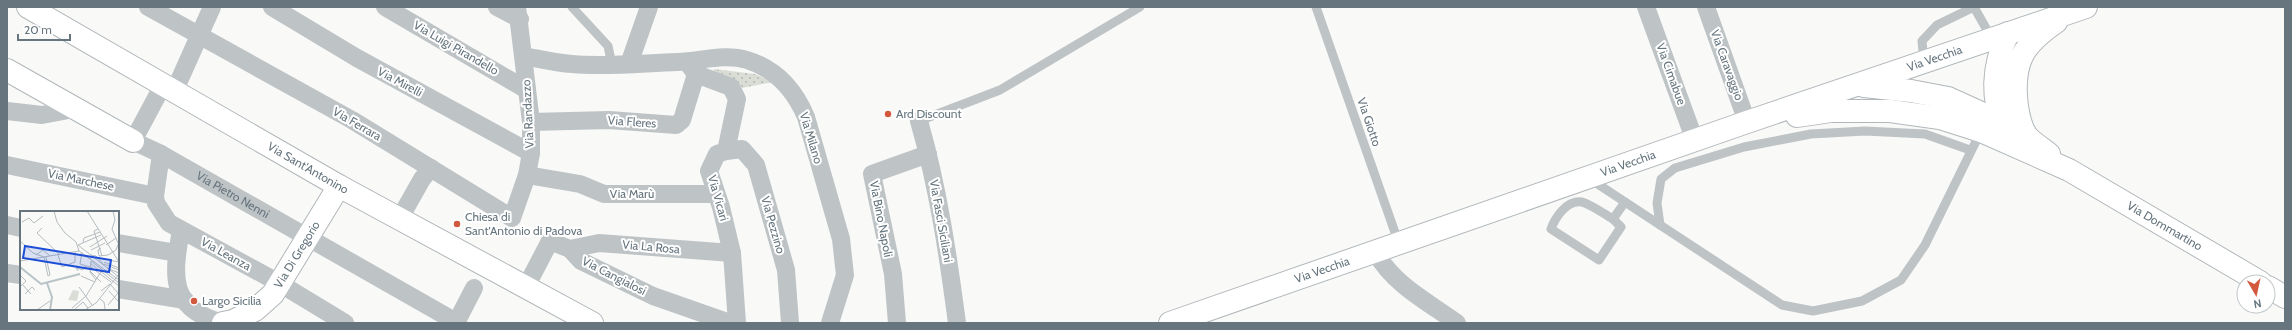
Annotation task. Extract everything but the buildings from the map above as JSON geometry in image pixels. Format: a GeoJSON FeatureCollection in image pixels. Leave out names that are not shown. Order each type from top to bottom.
{"type":"FeatureCollection","features":[{"type":"Feature","properties":{"kind":"street","name":"Via Sant'Antonino"},"geometry":{"type":"LineString","coordinates":[[28,7],[339,186],[592,323]]}},
{"type":"Feature","properties":{"kind":"street","name":"Via Ferrara"},"geometry":{"type":"LineString","coordinates":[[148,7],[199,37],[352,120],[512,218]]}},
{"type":"Feature","properties":{"kind":"street"},"geometry":{"type":"LineString","coordinates":[[133,141],[169,88],[199,37],[212,7]]}},
{"type":"Feature","properties":{"kind":"street","name":"Via Mirelli"},"geometry":{"type":"LineString","coordinates":[[272,7],[357,58],[531,153]]}},
{"type":"Feature","properties":{"kind":"street","name":"Via Luigi Pirandello"},"geometry":{"type":"LineString","coordinates":[[385,7],[527,90]]}},
{"type":"Feature","properties":{"kind":"street"},"geometry":{"type":"LineString","coordinates":[[497,7],[518,13]]}},
{"type":"Feature","properties":{"kind":"street"},"geometry":{"type":"LineString","coordinates":[[620,64],[649,7]]}},
{"type":"Feature","properties":{"kind":"street","name":"Via Cimabue"},"geometry":{"type":"LineString","coordinates":[[1646,7],[1695,141]]}},
{"type":"Feature","properties":{"kind":"street","name":"Via Caravaggio"},"geometry":{"type":"LineString","coordinates":[[1706,7],[1747,122]]}},
{"type":"Feature","properties":{"kind":"street"},"geometry":{"type":"LineString","coordinates":[[2020,140],[2016,92],[2017,73],[2022,57],[2032,42],[2046,29],[2078,10]]}},
{"type":"Feature","properties":{"kind":"street","name":"Via Vecchia"},"geometry":{"type":"LineString","coordinates":[[1170,323],[1747,122],[2078,10]]}},
{"type":"Feature","properties":{"kind":"street","name":"Via Randazzo"},"geometry":{"type":"LineString","coordinates":[[512,218],[527,175],[531,153],[531,122],[518,13]]}},
{"type":"Feature","properties":{"kind":"street"},"geometry":{"type":"LineString","coordinates":[[2000,36],[2000,50],[1994,86],[2001,121]]}},
{"type":"Feature","properties":{"kind":"street","name":"Via Milano"},"geometry":{"type":"LineString","coordinates":[[524,56],[571,64],[620,64],[692,68],[722,57],[748,61],[771,72],[792,91],[806,117],[841,239],[845,276],[830,323]]}},
{"type":"Feature","properties":{"kind":"street"},"geometry":{"type":"LineString","coordinates":[[692,68],[728,85],[736,93],[737,99],[726,151]]}},
{"type":"Feature","properties":{"kind":"street","name":"Via Fleres"},"geometry":{"type":"LineString","coordinates":[[531,122],[609,120],[676,125],[682,120],[692,68]]}},
{"type":"Feature","properties":{"kind":"street","name":"Via Pietro Nenni"},"geometry":{"type":"LineString","coordinates":[[7,70],[74,109],[133,141],[161,154],[457,323]]}},
{"type":"Feature","properties":{"kind":"street"},"geometry":{"type":"LineString","coordinates":[[1856,86],[1911,91],[1948,98],[2001,121],[2020,140]]}},
{"type":"Feature","properties":{"kind":"street"},"geometry":{"type":"LineString","coordinates":[[7,111],[42,115],[74,109]]}},
{"type":"Feature","properties":{"kind":"street"},"geometry":{"type":"LineString","coordinates":[[1747,122],[1831,111],[1890,111],[1940,118],[1976,141],[2020,140]]}},
{"type":"Feature","properties":{"kind":"street","name":"Via Fasci Siciliani"},"geometry":{"type":"LineString","coordinates":[[919,121],[928,154],[951,277],[957,323]]}},
{"type":"Feature","properties":{"kind":"street","name":"Via Dommartino"},"geometry":{"type":"LineString","coordinates":[[2020,140],[2246,274]]}},
{"type":"Feature","properties":{"kind":"street","name":"Via Pezzino"},"geometry":{"type":"LineString","coordinates":[[726,151],[742,149],[756,165],[786,270],[790,323]]}},
{"type":"Feature","properties":{"kind":"street","name":"Via Vicari"},"geometry":{"type":"LineString","coordinates":[[726,151],[717,154],[709,171],[721,207],[732,254],[737,323]]}},
{"type":"Feature","properties":{"kind":"street","name":"Via Leanza"},"geometry":{"type":"LineString","coordinates":[[161,154],[155,196],[156,203],[161,214],[169,223],[279,283],[345,323]]}},
{"type":"Feature","properties":{"kind":"street","name":"Via Bino Napoli"},"geometry":{"type":"LineString","coordinates":[[897,323],[893,274],[872,174],[928,154]]}},
{"type":"Feature","properties":{"kind":"street","name":"Via Marchese"},"geometry":{"type":"LineString","coordinates":[[7,165],[155,196]]}},
{"type":"Feature","properties":{"kind":"street"},"geometry":{"type":"LineString","coordinates":[[400,218],[422,179],[431,168]]}},
{"type":"Feature","properties":{"kind":"street","name":"Via Marù"},"geometry":{"type":"LineString","coordinates":[[527,175],[580,184],[604,194],[716,194]]}},
{"type":"Feature","properties":{"kind":"street","name":"Via Di Gregorio"},"geometry":{"type":"LineString","coordinates":[[216,322],[233,321],[256,310],[273,294],[339,186]]}},
{"type":"Feature","properties":{"kind":"street"},"geometry":{"type":"LineString","coordinates":[[7,225],[20,228]]}},
{"type":"Feature","properties":{"kind":"street"},"geometry":{"type":"LineString","coordinates":[[181,230],[177,253],[175,280],[177,289],[194,310],[216,322]]}},
{"type":"Feature","properties":{"kind":"street","name":"Via Cangialosi"},"geometry":{"type":"LineString","coordinates":[[526,287],[550,241],[570,249],[581,261],[653,296],[730,323]]}},
{"type":"Feature","properties":{"kind":"street","name":"Via La Rosa"},"geometry":{"type":"LineString","coordinates":[[570,249],[599,242],[732,254]]}},
{"type":"Feature","properties":{"kind":"street"},"geometry":{"type":"LineString","coordinates":[[119,243],[177,253]]}},
{"type":"Feature","properties":{"kind":"street"},"geometry":{"type":"LineString","coordinates":[[1376,252],[1384,267],[1396,279],[1458,323]]}},
{"type":"Feature","properties":{"kind":"street"},"geometry":{"type":"LineString","coordinates":[[7,273],[20,275]]}},
{"type":"Feature","properties":{"kind":"street"},"geometry":{"type":"LineString","coordinates":[[457,323],[474,288]]}},
{"type":"Feature","properties":{"kind":"street"},"geometry":{"type":"LineString","coordinates":[[119,289],[185,300]]}},
{"type":"Feature","properties":{"kind":"street"},"geometry":{"type":"LineString","coordinates":[[2276,292],[2285,297]]}},
{"type":"Feature","properties":{"kind":"lane"},"geometry":{"type":"LineString","coordinates":[[919,121],[1000,90],[1140,7]]}},
{"type":"Feature","properties":{"kind":"lane","name":"Via Giotto"},"geometry":{"type":"LineString","coordinates":[[1316,7],[1399,244]]}},
{"type":"Feature","properties":{"kind":"lane"},"geometry":{"type":"LineString","coordinates":[[1924,62],[1922,41],[1937,25],[1974,7],[2000,36]]}},
{"type":"Feature","properties":{"kind":"lane"},"geometry":{"type":"LineString","coordinates":[[576,8],[608,46],[620,64]]}},
{"type":"Feature","properties":{"kind":"lane"},"geometry":{"type":"LineString","coordinates":[[1589,178],[1625,202],[1660,225],[1782,305],[1813,311],[1862,301],[1901,280],[1925,245],[1976,141],[1925,134],[1865,131],[1811,134],[1744,147],[1675,168],[1661,179],[1657,203],[1660,225]]}},
{"type":"Feature","properties":{"kind":"lane"},"geometry":{"type":"LineString","coordinates":[[1582,202],[1613,219],[1621,227],[1599,260],[1551,229],[1557,215],[1572,204],[1582,202]]}},
{"type":"Feature","properties":{"kind":"lane"},"geometry":{"type":"LineString","coordinates":[[1613,219],[1625,202]]}},
{"type":"Feature","properties":{"kind":"shaded area"},"geometry":{"type":"Polygon","coordinates":[[[714,69],[755,74],[773,82],[742,88],[738,83],[713,72],[714,69]]]}},
{"type":"Feature","properties":{"kind":"place","name":"Ard Discount"},"geometry":{"type":"Point","coordinates":[888,114]}},
{"type":"Feature","properties":{"kind":"place","name":"Chiesa di Sant'Antonio di Padova"},"geometry":{"type":"Point","coordinates":[457,224]}},
{"type":"Feature","properties":{"kind":"place","name":"Largo Sicilia"},"geometry":{"type":"Point","coordinates":[194,301]}}]}
